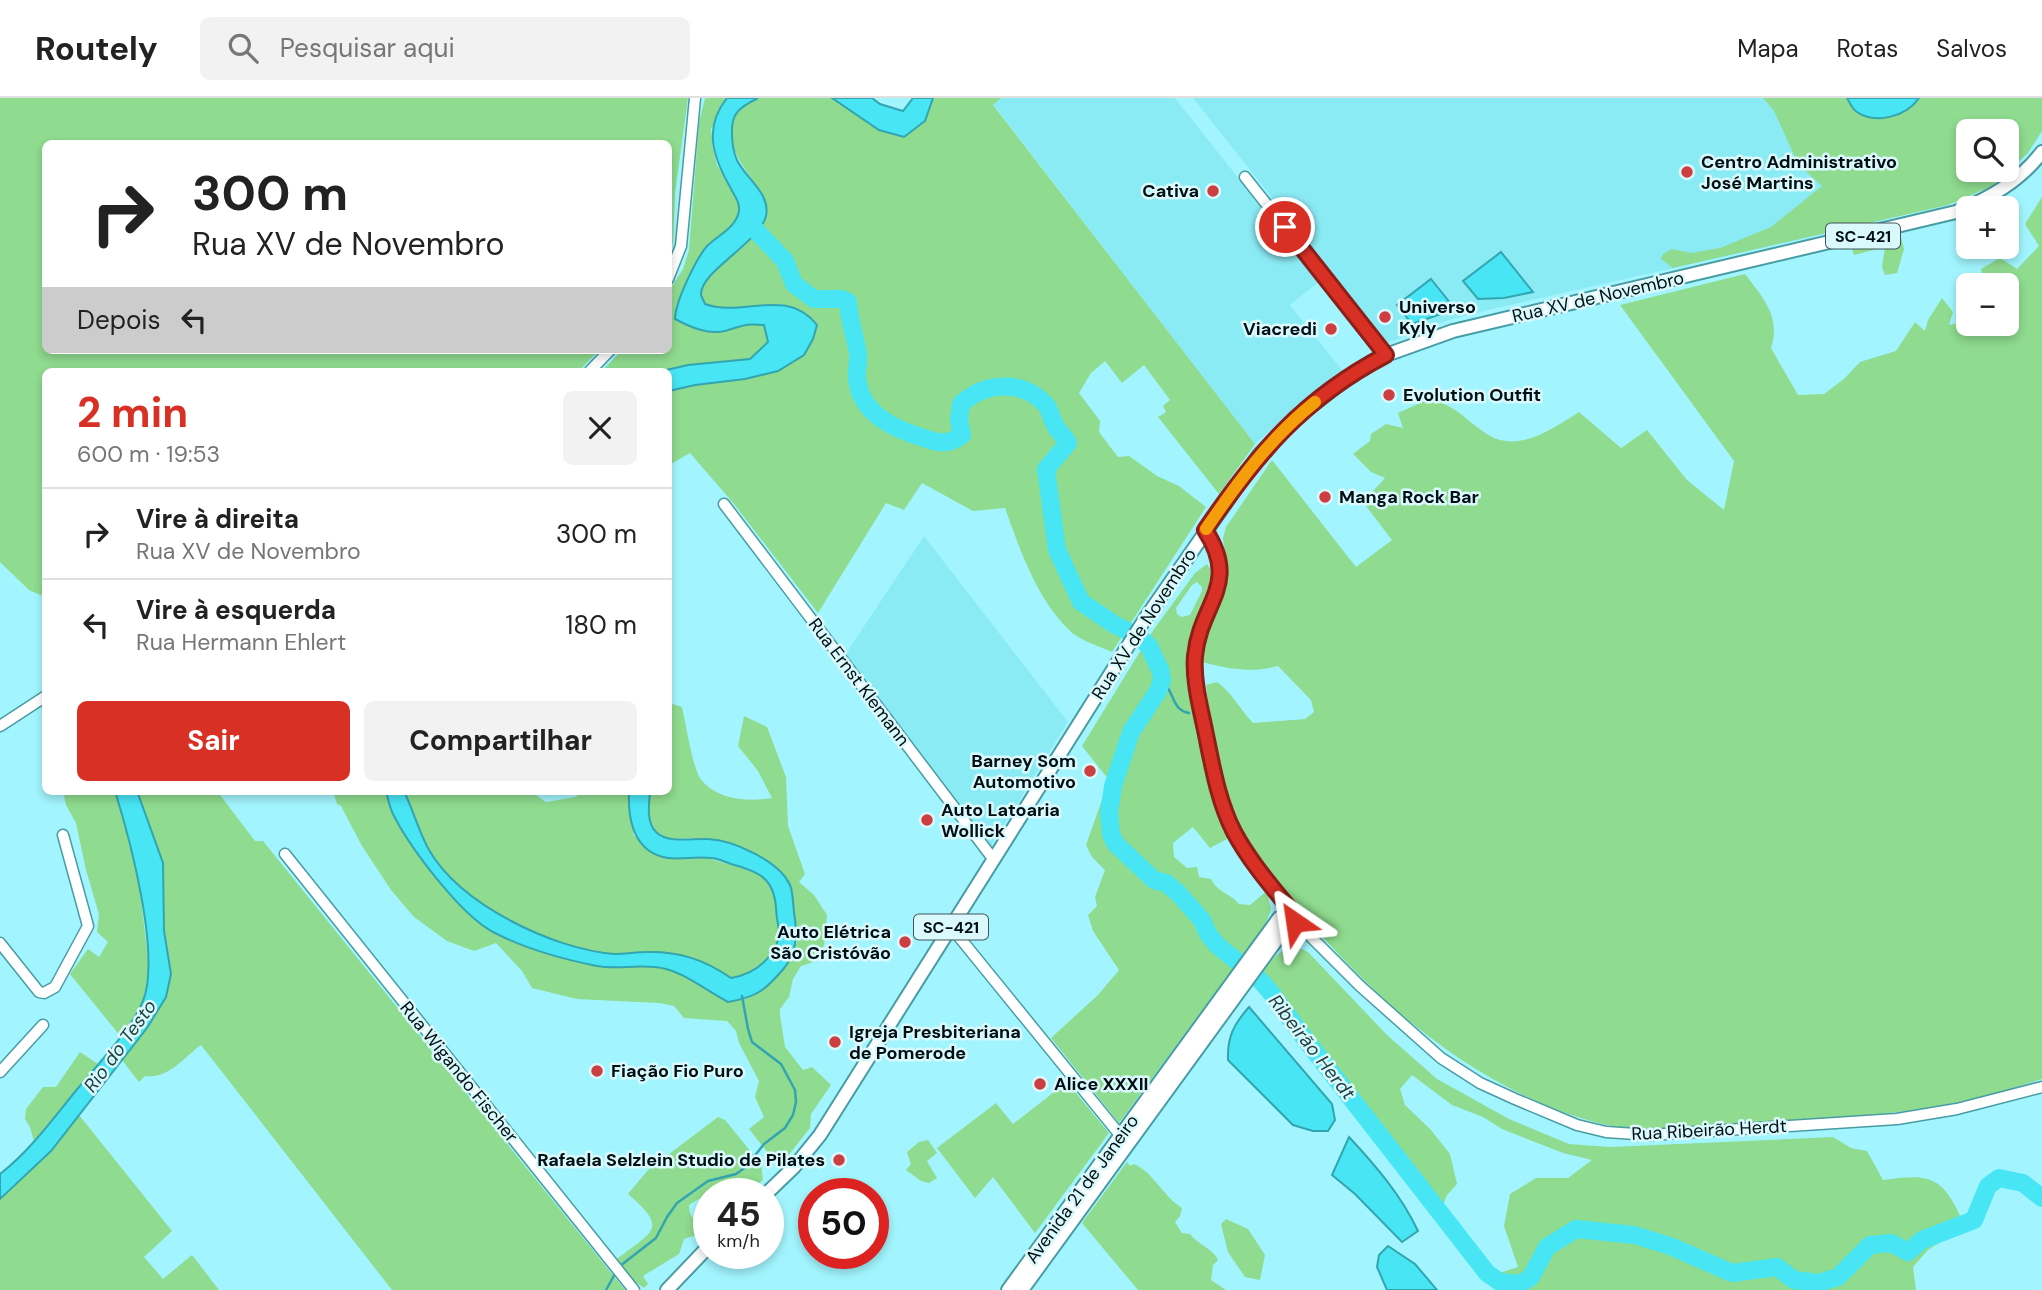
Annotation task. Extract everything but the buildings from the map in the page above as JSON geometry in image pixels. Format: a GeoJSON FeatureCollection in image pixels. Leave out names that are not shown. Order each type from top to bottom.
{"type":"FeatureCollection","features":[{"type":"Feature","properties":{"kind":"main road","name":"Rua XV de Novembro"},"geometry":{"type":"LineString","coordinates":[[783,1178],[820,1135],[1145,619],[1205,530],[1259,456],[1289,424],[1334,387],[1386,355],[1433,337],[1486,322],[1894,229],[1956,212],[1977,204],[2007,186],[2042,152]]}},
{"type":"Feature","properties":{"kind":"main road","name":"Rua Ribeirão Herdt"},"geometry":{"type":"LineString","coordinates":[[1205,530],[1218,551],[1221,575],[1195,654],[1200,708],[1218,789],[1241,845],[1294,914]]}},
{"type":"Feature","properties":{"kind":"main road","name":"Rua Ribeirão Herdt"},"geometry":{"type":"LineString","coordinates":[[1274,890],[1283,922]]}},
{"type":"Feature","properties":{"kind":"main road"},"geometry":{"type":"LineString","coordinates":[[1283,922],[1286,911],[1294,914]]}},
{"type":"Feature","properties":{"kind":"main road","name":"Avenida 21 de Janeiro"},"geometry":{"type":"LineString","coordinates":[[1008,1290],[1120,1135],[1283,922]]}},
{"type":"Feature","properties":{"kind":"main road","name":"Avenida 21 de Janeiro"},"geometry":{"type":"LineString","coordinates":[[1022,1290],[1243,977]]}},
{"type":"Feature","properties":{"kind":"main road"},"geometry":{"type":"LineString","coordinates":[[667,1290],[693,1263]]}},
{"type":"Feature","properties":{"kind":"street"},"geometry":{"type":"LineString","coordinates":[[672,269],[681,246],[695,98]]}},
{"type":"Feature","properties":{"kind":"street"},"geometry":{"type":"LineString","coordinates":[[1245,177],[1386,355]]}},
{"type":"Feature","properties":{"kind":"street"},"geometry":{"type":"LineString","coordinates":[[593,368],[606,354]]}},
{"type":"Feature","properties":{"kind":"street","name":"Rua Ernst Klemann"},"geometry":{"type":"LineString","coordinates":[[724,505],[994,860]]}},
{"type":"Feature","properties":{"kind":"street"},"geometry":{"type":"LineString","coordinates":[[0,726],[42,699]]}},
{"type":"Feature","properties":{"kind":"street"},"geometry":{"type":"LineString","coordinates":[[0,943],[39,992],[44,993],[55,987],[88,926],[63,835]]}},
{"type":"Feature","properties":{"kind":"street","name":"Rua Wigando Fischer"},"geometry":{"type":"LineString","coordinates":[[285,853],[634,1290]]}},
{"type":"Feature","properties":{"kind":"street","name":"Rua Ribeirão Herdt"},"geometry":{"type":"LineString","coordinates":[[1294,914],[1311,937],[1390,1014],[1441,1058],[1460,1071],[1549,1114],[1606,1132],[1650,1135],[1897,1119],[1958,1109],[2042,1087]]}},
{"type":"Feature","properties":{"kind":"street","name":"Rua Ribeirão Herdt"},"geometry":{"type":"LineString","coordinates":[[1283,922],[1311,937]]}},
{"type":"Feature","properties":{"kind":"street"},"geometry":{"type":"LineString","coordinates":[[951,928],[1120,1135]]}},
{"type":"Feature","properties":{"kind":"street"},"geometry":{"type":"LineString","coordinates":[[0,1072],[43,1025]]}},
{"type":"Feature","properties":{"kind":"shaded area","name":"Cativa"},"geometry":{"type":"Polygon","coordinates":[[[1001,98],[1175,98],[1320,281],[1290,305],[1342,370],[1255,444],[993,104],[1001,98]]]}},
{"type":"Feature","properties":{"kind":"shaded area"},"geometry":{"type":"Polygon","coordinates":[[[1193,98],[1763,98],[1774,111],[1798,164],[1886,220],[1488,310],[1449,320],[1387,343],[1193,98]]]}},
{"type":"Feature","properties":{"kind":"shaded area"},"geometry":{"type":"Polygon","coordinates":[[[924,536],[1068,722],[991,846],[845,655],[924,536]]]}},
{"type":"Feature","properties":{"kind":"green space"},"geometry":{"type":"Polygon","coordinates":[[[0,98],[688,98],[675,193],[672,246],[672,140],[42,140],[42,354],[595,354],[582,368],[42,368],[42,596],[29,590],[0,562],[0,98]]]}},
{"type":"Feature","properties":{"kind":"green space"},"geometry":{"type":"Polygon","coordinates":[[[705,98],[727,98],[711,129],[713,149],[717,165],[740,205],[737,220],[706,248],[675,308],[722,332],[746,323],[765,325],[768,342],[750,359],[672,369],[605,368],[618,354],[672,354],[672,286],[683,269],[689,250],[699,123],[705,98]]]}},
{"type":"Feature","properties":{"kind":"green space"},"geometry":{"type":"Polygon","coordinates":[[[758,98],[832,98],[879,130],[925,121],[933,98],[1001,98],[993,105],[1255,444],[1219,494],[1158,417],[1166,412],[1163,406],[1170,400],[1144,365],[1122,383],[1105,361],[1091,373],[1079,393],[1100,421],[1099,432],[1118,457],[1129,456],[1157,476],[1179,486],[1206,507],[1112,652],[1077,636],[1057,616],[1030,572],[1005,508],[973,511],[922,483],[904,510],[886,503],[818,613],[734,504],[690,453],[672,463],[672,390],[778,371],[813,339],[817,325],[805,313],[792,307],[764,304],[719,307],[705,304],[701,294],[703,285],[748,241],[761,191],[741,163],[732,141],[732,119],[744,104],[758,98]]]}},
{"type":"Feature","properties":{"kind":"green space"},"geometry":{"type":"Polygon","coordinates":[[[1763,98],[1847,98],[1854,111],[1915,103],[1919,98],[2042,98],[2042,131],[2028,153],[2019,161],[2019,119],[1956,119],[1956,182],[1996,182],[1969,196],[1956,196],[1956,202],[1948,205],[1673,268],[1661,259],[1663,254],[1672,249],[1691,253],[1720,248],[1771,227],[1822,186],[1798,164],[1774,111],[1763,98]]]}},
{"type":"Feature","properties":{"kind":"green space"},"geometry":{"type":"Polygon","coordinates":[[[2042,197],[2042,1079],[1980,1097],[1917,1110],[1656,1130],[1606,1125],[1558,1110],[1513,1090],[1469,1065],[1427,1035],[1351,967],[1316,930],[1249,848],[1240,832],[1217,760],[1206,685],[1217,682],[1222,686],[1253,723],[1305,719],[1314,712],[1311,700],[1278,666],[1240,669],[1202,662],[1202,652],[1228,574],[1223,538],[1226,527],[1272,460],[1356,567],[1392,540],[1363,502],[1385,478],[1371,472],[1353,454],[1370,441],[1371,434],[1386,424],[1403,428],[1398,413],[1431,398],[1452,408],[1482,431],[1500,440],[1521,441],[1532,438],[1579,412],[1621,448],[1647,430],[1687,480],[1724,510],[1734,461],[1620,305],[1745,274],[1772,317],[1774,326],[1771,348],[1798,395],[1824,394],[1860,362],[1896,351],[1915,322],[1925,331],[1928,320],[1942,298],[1953,312],[1949,325],[1956,324],[1956,336],[2019,336],[2019,273],[1982,273],[1981,269],[2002,259],[2017,269],[2039,246],[2025,224],[2042,197]]]}},
{"type":"Feature","properties":{"kind":"green space"},"geometry":{"type":"Polygon","coordinates":[[[1901,237],[1904,249],[1897,273],[1885,275],[1882,267],[1885,247],[1854,255],[1852,249],[1901,237]]]}},
{"type":"Feature","properties":{"kind":"green space"},"geometry":{"type":"Polygon","coordinates":[[[1207,564],[1213,574],[1186,663],[1220,814],[1229,838],[1210,848],[1193,827],[1173,843],[1174,857],[1187,868],[1197,867],[1199,877],[1211,879],[1217,888],[1239,904],[1250,905],[1267,891],[1271,910],[1265,925],[1119,1123],[1051,1038],[1098,995],[1119,970],[1093,931],[1088,915],[1097,906],[1095,897],[1105,870],[1092,857],[1086,845],[1109,780],[1082,746],[1152,632],[1195,573],[1207,564]],[[1197,582],[1192,585],[1176,608],[1177,614],[1182,617],[1190,615],[1202,587],[1197,582]]]}},
{"type":"Feature","properties":{"kind":"green space"},"geometry":{"type":"Polygon","coordinates":[[[672,704],[682,707],[700,778],[714,791],[733,798],[772,798],[758,771],[738,746],[744,716],[767,727],[786,777],[788,826],[805,874],[799,882],[814,895],[827,915],[821,954],[801,966],[793,979],[789,997],[780,1009],[780,1015],[785,1047],[803,1070],[812,1067],[831,1085],[811,1114],[810,1128],[784,1161],[776,1163],[749,1129],[764,1117],[755,1097],[759,1081],[739,1043],[736,1031],[727,1021],[684,1018],[674,1006],[659,1003],[577,999],[532,988],[522,971],[496,943],[474,951],[447,941],[414,917],[391,890],[362,846],[334,795],[387,795],[394,816],[438,881],[482,925],[507,939],[584,964],[666,969],[690,979],[728,1002],[749,998],[797,943],[790,885],[690,838],[670,839],[656,832],[649,817],[650,795],[672,795],[672,704]]]}},
{"type":"Feature","properties":{"kind":"green space"},"geometry":{"type":"Polygon","coordinates":[[[64,795],[116,795],[128,832],[139,881],[149,968],[143,1001],[121,1037],[70,974],[88,949],[99,957],[108,942],[97,932],[99,914],[76,823],[64,795]]]}},
{"type":"Feature","properties":{"kind":"green space"},"geometry":{"type":"Polygon","coordinates":[[[138,795],[220,795],[255,841],[263,841],[625,1290],[392,1290],[201,1045],[169,1071],[145,1076],[139,1082],[122,1060],[147,1028],[166,997],[171,974],[164,931],[163,863],[138,795]]]}},
{"type":"Feature","properties":{"kind":"green space"},"geometry":{"type":"Polygon","coordinates":[[[406,795],[536,795],[546,802],[578,795],[629,795],[634,836],[761,874],[775,893],[780,938],[764,964],[745,975],[731,978],[711,966],[681,955],[658,952],[615,954],[564,944],[537,934],[486,906],[444,870],[425,843],[406,795]]]}},
{"type":"Feature","properties":{"kind":"green space"},"geometry":{"type":"Polygon","coordinates":[[[1295,946],[1308,952],[1387,1035],[1437,1079],[1509,1119],[1569,1144],[1610,1147],[1833,1137],[1851,1148],[1867,1151],[1883,1180],[1913,1177],[1933,1181],[1949,1195],[1963,1222],[1957,1231],[1928,1250],[1913,1267],[1916,1290],[1504,1290],[1493,1280],[1496,1274],[1518,1267],[1504,1226],[1510,1194],[1536,1178],[1568,1178],[1592,1160],[1563,1153],[1502,1129],[1483,1117],[1452,1105],[1412,1075],[1400,1089],[1405,1105],[1431,1130],[1450,1154],[1457,1184],[1447,1195],[1441,1210],[1431,1208],[1420,1194],[1422,1188],[1365,1114],[1347,1100],[1307,1052],[1291,1025],[1253,984],[1276,956],[1295,946]]]}},
{"type":"Feature","properties":{"kind":"green space"},"geometry":{"type":"Polygon","coordinates":[[[80,1052],[98,1064],[34,1142],[25,1119],[26,1109],[43,1087],[56,1087],[80,1052]]]}},
{"type":"Feature","properties":{"kind":"green space"},"geometry":{"type":"Polygon","coordinates":[[[1067,1082],[1109,1133],[1035,1233],[993,1177],[975,1198],[937,1148],[996,1103],[1013,1124],[1067,1082]]]}},
{"type":"Feature","properties":{"kind":"green space"},"geometry":{"type":"Polygon","coordinates":[[[79,1115],[172,1231],[144,1257],[163,1279],[192,1255],[219,1290],[0,1290],[0,1199],[51,1151],[79,1115]]]}},
{"type":"Feature","properties":{"kind":"green space"},"geometry":{"type":"Polygon","coordinates":[[[718,1117],[725,1120],[761,1164],[763,1178],[693,1178],[693,1203],[689,1205],[693,1218],[693,1236],[684,1239],[679,1254],[643,1276],[648,1284],[644,1288],[634,1281],[617,1259],[640,1242],[651,1229],[649,1215],[628,1194],[648,1170],[718,1117]]]}},
{"type":"Feature","properties":{"kind":"green space"},"geometry":{"type":"Polygon","coordinates":[[[928,1140],[937,1153],[927,1161],[937,1178],[929,1183],[921,1181],[906,1170],[911,1164],[907,1152],[919,1142],[928,1140]]]}},
{"type":"Feature","properties":{"kind":"green space"},"geometry":{"type":"Polygon","coordinates":[[[1127,1162],[1147,1173],[1182,1208],[1175,1222],[1182,1233],[1190,1234],[1216,1256],[1218,1260],[1213,1265],[1211,1280],[1226,1290],[1138,1290],[1082,1223],[1127,1162]]]}},
{"type":"Feature","properties":{"kind":"green space"},"geometry":{"type":"Polygon","coordinates":[[[1226,1219],[1248,1229],[1265,1255],[1260,1280],[1245,1277],[1228,1252],[1221,1224],[1226,1219]]]}},
{"type":"Feature","properties":{"kind":"water"},"geometry":{"type":"Polygon","coordinates":[[[727,98],[758,98],[735,116],[732,140],[737,160],[761,193],[767,208],[761,226],[710,276],[701,296],[705,304],[719,307],[792,307],[805,313],[817,325],[804,355],[778,371],[672,390],[672,369],[750,359],[768,342],[764,325],[748,325],[712,332],[675,319],[682,292],[697,260],[707,246],[730,227],[739,211],[738,202],[715,154],[713,131],[720,109],[727,98]]]}},
{"type":"Feature","properties":{"kind":"water"},"geometry":{"type":"Polygon","coordinates":[[[832,98],[872,98],[880,104],[903,111],[913,98],[933,98],[925,121],[904,137],[879,130],[832,98]]]}},
{"type":"Feature","properties":{"kind":"water"},"geometry":{"type":"Polygon","coordinates":[[[1847,98],[1919,98],[1899,114],[1873,118],[1857,112],[1847,98]]]}},
{"type":"Feature","properties":{"kind":"water"},"geometry":{"type":"Polygon","coordinates":[[[1501,252],[1533,292],[1504,298],[1478,299],[1463,281],[1501,252]]]}},
{"type":"Feature","properties":{"kind":"water"},"geometry":{"type":"Polygon","coordinates":[[[1431,279],[1455,309],[1412,324],[1397,305],[1431,279]]]}},
{"type":"Feature","properties":{"kind":"water","name":"Rio do Testo"},"geometry":{"type":"Polygon","coordinates":[[[116,795],[138,795],[163,863],[164,931],[171,974],[166,997],[147,1028],[51,1151],[0,1199],[0,1174],[32,1144],[105,1057],[131,1023],[143,1001],[148,981],[146,927],[128,838],[116,795]]]}},
{"type":"Feature","properties":{"kind":"water"},"geometry":{"type":"Polygon","coordinates":[[[387,795],[406,795],[425,843],[444,870],[486,906],[537,933],[564,943],[614,954],[658,952],[681,955],[711,966],[731,978],[754,970],[771,954],[779,936],[772,889],[757,873],[718,859],[663,857],[648,850],[634,831],[629,795],[650,795],[651,823],[661,836],[730,843],[766,860],[784,876],[791,888],[795,919],[796,941],[792,954],[785,967],[766,987],[754,995],[728,1002],[690,979],[666,969],[597,966],[519,944],[482,925],[453,898],[425,863],[391,810],[387,795]]]}},
{"type":"Feature","properties":{"kind":"water"},"geometry":{"type":"Polygon","coordinates":[[[1249,1007],[1332,1104],[1335,1120],[1328,1131],[1313,1131],[1293,1125],[1228,1060],[1232,1031],[1249,1007]]]}},
{"type":"Feature","properties":{"kind":"water"},"geometry":{"type":"Polygon","coordinates":[[[1349,1137],[1387,1181],[1418,1231],[1402,1242],[1355,1194],[1332,1175],[1349,1137]]]}},
{"type":"Feature","properties":{"kind":"water"},"geometry":{"type":"Polygon","coordinates":[[[1388,1246],[1415,1264],[1437,1290],[1387,1290],[1377,1267],[1379,1255],[1388,1246]]]}},
{"type":"Feature","properties":{"kind":"waterway","name":"Ribeirão Herdt"},"geometry":{"type":"LineString","coordinates":[[748,222],[785,261],[794,284],[814,299],[842,299],[848,302],[858,355],[859,389],[870,408],[886,422],[924,438],[946,442],[962,435],[959,420],[961,404],[981,391],[1004,386],[1015,387],[1036,397],[1048,407],[1056,427],[1068,443],[1046,469],[1057,550],[1081,602],[1115,625],[1138,636],[1149,646],[1161,672],[1162,680],[1158,691],[1131,732],[1113,786],[1109,813],[1111,834],[1115,843],[1154,880],[1166,883],[1178,893],[1202,920],[1217,945],[1260,980],[1487,1273],[1500,1282],[1520,1284],[1531,1277],[1547,1247],[1576,1229],[1634,1235],[1670,1246],[1732,1273],[1777,1267],[1794,1280],[1818,1283],[1838,1277],[1870,1245],[1891,1243],[1908,1252],[1922,1240],[1974,1220],[1988,1186],[1999,1178],[2023,1183],[2042,1198]]}},
{"type":"Feature","properties":{"kind":"waterway"},"geometry":{"type":"LineString","coordinates":[[1162,680],[1179,709],[1189,713]]}},
{"type":"Feature","properties":{"kind":"waterway"},"geometry":{"type":"LineString","coordinates":[[620,1266],[656,1238],[677,1203],[708,1181],[736,1174],[746,1167],[764,1144],[785,1128],[793,1115],[795,1090],[781,1064],[752,1042],[742,996]]}},
{"type":"Feature","properties":{"kind":"waterway"},"geometry":{"type":"LineString","coordinates":[[606,1290],[616,1272]]}},
{"type":"Feature","properties":{"kind":"slow traffic"},"geometry":{"type":"LineString","coordinates":[[1206,529],[1259,456],[1289,424],[1315,402]]}},
{"type":"Feature","properties":{"kind":"place","name":"Centro Administrativo José Martins"},"geometry":{"type":"Point","coordinates":[1687,172]}},
{"type":"Feature","properties":{"kind":"place","name":"Cativa"},"geometry":{"type":"Point","coordinates":[1213,191]}},
{"type":"Feature","properties":{"kind":"place","name":"Universo Kyly"},"geometry":{"type":"Point","coordinates":[1385,317]}},
{"type":"Feature","properties":{"kind":"place","name":"Viacredi"},"geometry":{"type":"Point","coordinates":[1331,329]}},
{"type":"Feature","properties":{"kind":"place","name":"Evolution Outfit"},"geometry":{"type":"Point","coordinates":[1389,395]}},
{"type":"Feature","properties":{"kind":"place","name":"Manga Rock Bar"},"geometry":{"type":"Point","coordinates":[1325,497]}},
{"type":"Feature","properties":{"kind":"place","name":"Barney Som Automotivo"},"geometry":{"type":"Point","coordinates":[1090,771]}},
{"type":"Feature","properties":{"kind":"place","name":"Auto Latoaria Wollick"},"geometry":{"type":"Point","coordinates":[927,820]}},
{"type":"Feature","properties":{"kind":"place","name":"Auto Elétrica São Cristóvão"},"geometry":{"type":"Point","coordinates":[905,942]}},
{"type":"Feature","properties":{"kind":"place","name":"Igreja Presbiteriana de Pomerode"},"geometry":{"type":"Point","coordinates":[835,1042]}},
{"type":"Feature","properties":{"kind":"place","name":"Fiação Fio Puro"},"geometry":{"type":"Point","coordinates":[597,1071]}},
{"type":"Feature","properties":{"kind":"place","name":"Alice XXXII"},"geometry":{"type":"Point","coordinates":[1040,1084]}},
{"type":"Feature","properties":{"kind":"place","name":"Rafaela Selzlein Studio de Pilates"},"geometry":{"type":"Point","coordinates":[839,1160]}},
{"type":"Feature","properties":{"kind":"route"},"geometry":{"type":"LineString","coordinates":[[1285,227],[1386,355],[1348,377],[1289,424],[1259,456],[1205,530],[1218,551],[1221,575],[1195,654],[1195,667],[1200,708],[1218,789],[1225,812],[1241,845],[1294,914],[1295,922]]}}]}
